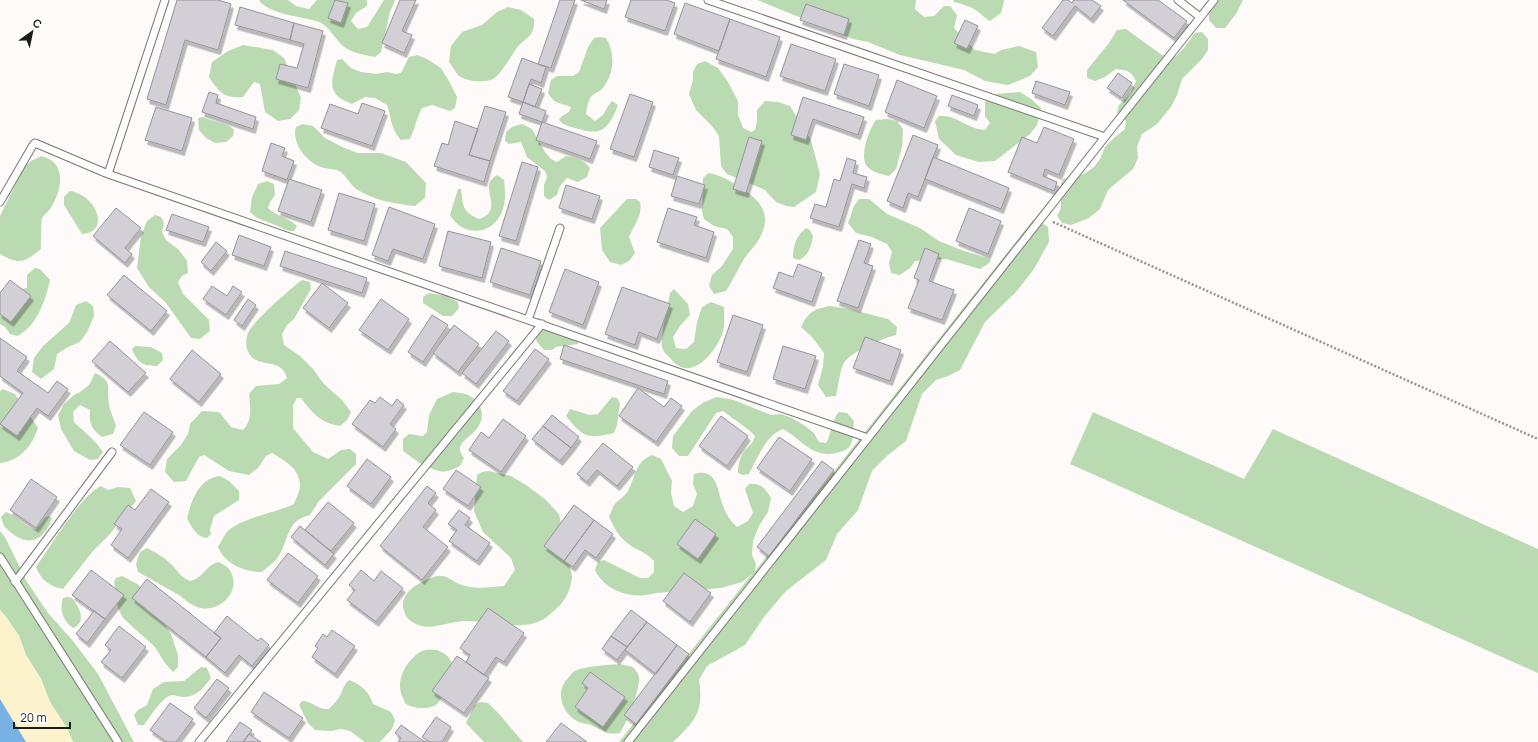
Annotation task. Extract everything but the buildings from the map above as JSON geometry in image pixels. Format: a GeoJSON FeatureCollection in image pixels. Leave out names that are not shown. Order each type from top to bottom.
{"type":"FeatureCollection","features":[{"type":"Feature","properties":{"kind":"lane"},"geometry":{"type":"LineString","coordinates":[[108,174],[165,0]]}},
{"type":"Feature","properties":{"kind":"lane"},"geometry":{"type":"LineString","coordinates":[[708,0],[1106,136]]}},
{"type":"Feature","properties":{"kind":"lane"},"geometry":{"type":"LineString","coordinates":[[1178,0],[1200,17]]}},
{"type":"Feature","properties":{"kind":"lane"},"geometry":{"type":"LineString","coordinates":[[628,742],[1214,0]]}},
{"type":"Feature","properties":{"kind":"lane"},"geometry":{"type":"LineString","coordinates":[[0,202],[35,143],[108,174],[868,438]]}},
{"type":"Feature","properties":{"kind":"lane"},"geometry":{"type":"LineString","coordinates":[[528,320],[560,228]]}},
{"type":"Feature","properties":{"kind":"lane"},"geometry":{"type":"LineString","coordinates":[[199,742],[542,324]]}},
{"type":"Feature","properties":{"kind":"lane"},"geometry":{"type":"LineString","coordinates":[[16,582],[112,452]]}},
{"type":"Feature","properties":{"kind":"lane"},"geometry":{"type":"LineString","coordinates":[[0,557],[118,742]]}},
{"type":"Feature","properties":{"kind":"path"},"geometry":{"type":"LineString","coordinates":[[1042,217],[1538,439]]}},
{"type":"Feature","properties":{"kind":"green space"},"geometry":{"type":"Polygon","coordinates":[[[259,0],[288,0],[296,6],[309,9],[317,0],[367,0],[367,6],[356,13],[351,21],[358,29],[367,27],[384,0],[395,0],[390,12],[381,52],[375,57],[346,49],[328,28],[319,22],[278,12],[270,9],[259,0]]]}},
{"type":"Feature","properties":{"kind":"green space"},"geometry":{"type":"Polygon","coordinates":[[[757,0],[916,0],[915,9],[924,17],[934,16],[944,6],[950,6],[957,15],[954,28],[975,50],[995,54],[1001,50],[1019,46],[1036,52],[1038,67],[1030,76],[1008,85],[985,81],[964,70],[900,55],[868,42],[853,39],[757,0]]]}},
{"type":"Feature","properties":{"kind":"green space"},"geometry":{"type":"Polygon","coordinates":[[[953,0],[1004,1],[1001,13],[990,21],[974,9],[954,2],[953,0]]]}},
{"type":"Feature","properties":{"kind":"green space"},"geometry":{"type":"Polygon","coordinates":[[[1208,0],[1243,0],[1236,14],[1225,28],[1216,28],[1209,20],[1208,0]]]}},
{"type":"Feature","properties":{"kind":"green space"},"geometry":{"type":"Polygon","coordinates":[[[508,7],[521,10],[534,19],[533,30],[529,36],[516,49],[502,71],[496,77],[488,81],[471,81],[458,75],[449,62],[451,46],[462,32],[482,25],[497,12],[508,7]]]}},
{"type":"Feature","properties":{"kind":"green space"},"geometry":{"type":"Polygon","coordinates":[[[1126,29],[1162,55],[1175,57],[1195,33],[1202,32],[1208,39],[1208,50],[1202,59],[1182,79],[1171,107],[1157,124],[1142,134],[1137,147],[1138,158],[1133,169],[1108,190],[1100,209],[1089,218],[1071,225],[1062,223],[1057,216],[1061,208],[1061,184],[1063,179],[1084,174],[1094,167],[1100,159],[1105,147],[1125,129],[1126,121],[1117,112],[1119,105],[1130,94],[1136,81],[1128,72],[1116,69],[1105,77],[1095,81],[1087,78],[1087,70],[1109,43],[1117,30],[1126,29]]]}},
{"type":"Feature","properties":{"kind":"green space"},"geometry":{"type":"Polygon","coordinates":[[[594,38],[606,38],[609,44],[612,57],[611,71],[602,89],[590,98],[586,114],[595,121],[603,115],[612,101],[618,105],[612,119],[608,124],[604,128],[594,132],[563,124],[559,120],[562,116],[569,112],[571,107],[553,100],[548,93],[551,80],[557,76],[573,76],[579,72],[588,47],[594,38]]]}},
{"type":"Feature","properties":{"kind":"green space"},"geometry":{"type":"Polygon","coordinates":[[[243,45],[273,50],[284,58],[301,98],[299,110],[290,119],[278,121],[265,112],[260,84],[254,82],[243,97],[231,97],[219,90],[209,77],[212,62],[228,51],[243,45]]]}},
{"type":"Feature","properties":{"kind":"green space"},"geometry":{"type":"Polygon","coordinates":[[[417,55],[427,59],[441,68],[457,97],[455,108],[450,111],[432,105],[422,108],[410,139],[401,140],[397,135],[393,127],[387,105],[375,98],[365,97],[352,104],[334,92],[332,81],[337,60],[342,59],[351,68],[361,72],[376,74],[387,72],[396,74],[401,73],[409,57],[417,55]]]}},
{"type":"Feature","properties":{"kind":"green space"},"geometry":{"type":"Polygon","coordinates":[[[705,61],[718,68],[728,82],[738,101],[738,115],[743,128],[751,132],[755,130],[757,110],[765,101],[778,102],[790,106],[811,140],[820,174],[816,192],[794,207],[786,206],[776,202],[765,190],[727,174],[721,166],[719,136],[712,126],[696,110],[689,94],[693,80],[693,72],[697,64],[705,61]]]}},
{"type":"Feature","properties":{"kind":"green space"},"geometry":{"type":"Polygon","coordinates":[[[1020,92],[1041,108],[1037,125],[1030,134],[995,161],[979,162],[956,155],[939,139],[935,121],[939,116],[952,118],[974,128],[985,130],[990,123],[985,116],[985,102],[996,94],[1020,92]]]}},
{"type":"Feature","properties":{"kind":"green space"},"geometry":{"type":"Polygon","coordinates":[[[203,117],[228,125],[234,130],[233,136],[226,142],[215,143],[206,138],[199,130],[198,118],[203,117]]]}},
{"type":"Feature","properties":{"kind":"green space"},"geometry":{"type":"Polygon","coordinates":[[[888,119],[897,121],[903,129],[902,147],[896,169],[889,176],[871,169],[864,161],[866,142],[873,124],[876,120],[888,119]]]}},
{"type":"Feature","properties":{"kind":"green space"},"geometry":{"type":"Polygon","coordinates":[[[302,124],[313,126],[325,138],[358,153],[381,153],[406,162],[426,183],[425,198],[415,206],[407,205],[377,199],[356,189],[339,171],[318,166],[307,158],[302,152],[298,146],[295,133],[296,127],[302,124]]]}},
{"type":"Feature","properties":{"kind":"green space"},"geometry":{"type":"Polygon","coordinates":[[[522,124],[532,129],[545,152],[551,159],[557,162],[566,156],[585,163],[590,168],[587,177],[578,182],[567,178],[560,186],[557,195],[549,200],[544,196],[544,185],[547,177],[545,171],[527,157],[521,142],[509,144],[505,141],[506,132],[512,127],[522,124]]]}},
{"type":"Feature","properties":{"kind":"green space"},"geometry":{"type":"Polygon","coordinates":[[[41,156],[50,159],[55,164],[59,171],[60,186],[54,202],[42,218],[41,249],[26,260],[12,260],[0,254],[0,216],[24,167],[31,161],[41,156]]]}},
{"type":"Feature","properties":{"kind":"green space"},"geometry":{"type":"Polygon","coordinates":[[[708,173],[727,179],[751,195],[762,207],[765,220],[761,236],[744,259],[726,291],[714,294],[709,286],[712,275],[722,266],[733,249],[733,237],[727,229],[714,226],[704,219],[702,212],[703,178],[708,173]]]}},
{"type":"Feature","properties":{"kind":"green space"},"geometry":{"type":"Polygon","coordinates":[[[497,175],[504,180],[505,191],[504,205],[499,218],[493,225],[486,229],[478,231],[463,228],[450,215],[458,189],[461,189],[463,204],[466,211],[479,219],[486,216],[490,210],[491,200],[489,184],[497,175]]]}},
{"type":"Feature","properties":{"kind":"green space"},"geometry":{"type":"Polygon","coordinates":[[[267,181],[274,184],[275,195],[268,208],[297,226],[294,231],[286,230],[260,219],[250,212],[252,197],[258,184],[267,181]]]}},
{"type":"Feature","properties":{"kind":"green space"},"geometry":{"type":"Polygon","coordinates":[[[70,191],[87,199],[97,213],[98,221],[96,227],[91,232],[82,234],[64,205],[64,197],[70,191]]]}},
{"type":"Feature","properties":{"kind":"green space"},"geometry":{"type":"Polygon","coordinates":[[[627,199],[636,199],[640,202],[641,207],[638,220],[629,237],[635,253],[629,261],[621,265],[610,262],[602,250],[600,228],[627,199]]]}},
{"type":"Feature","properties":{"kind":"green space"},"geometry":{"type":"Polygon","coordinates":[[[859,199],[869,199],[887,214],[920,228],[939,241],[991,260],[980,269],[946,259],[915,261],[910,268],[900,275],[891,273],[889,263],[892,252],[887,244],[872,237],[856,233],[848,223],[854,206],[859,199]]]}},
{"type":"Feature","properties":{"kind":"green space"},"geometry":{"type":"Polygon","coordinates":[[[155,215],[161,217],[164,223],[162,232],[166,240],[179,250],[187,261],[188,273],[182,276],[178,282],[183,294],[209,320],[210,331],[200,339],[191,338],[166,303],[149,287],[137,268],[141,236],[147,221],[155,215]]]}},
{"type":"Feature","properties":{"kind":"green space"},"geometry":{"type":"Polygon","coordinates":[[[1033,220],[1039,221],[1048,227],[1049,242],[1034,269],[1016,292],[985,322],[960,370],[936,380],[922,394],[906,441],[888,455],[872,471],[858,510],[837,534],[826,560],[786,591],[764,617],[745,645],[707,666],[699,680],[700,700],[696,715],[687,728],[673,742],[619,742],[752,574],[742,582],[721,588],[647,595],[630,595],[621,592],[613,589],[600,578],[595,570],[598,562],[604,560],[640,578],[648,578],[654,572],[654,561],[647,554],[628,544],[622,539],[609,517],[614,505],[628,491],[642,461],[652,455],[661,459],[672,481],[671,493],[674,506],[683,512],[693,506],[697,494],[693,484],[694,474],[701,473],[711,476],[717,485],[726,513],[737,527],[748,521],[753,513],[745,489],[749,484],[757,484],[765,489],[771,498],[768,512],[759,526],[753,541],[752,555],[756,564],[755,571],[1033,220]]]}},
{"type":"Feature","properties":{"kind":"green space"},"geometry":{"type":"Polygon","coordinates":[[[806,228],[810,230],[813,236],[807,253],[799,260],[793,258],[794,245],[797,238],[806,228]]]}},
{"type":"Feature","properties":{"kind":"green space"},"geometry":{"type":"Polygon","coordinates":[[[35,268],[40,269],[50,280],[43,304],[36,319],[25,331],[18,336],[10,334],[5,327],[0,324],[0,292],[27,288],[27,275],[35,268]]]}},
{"type":"Feature","properties":{"kind":"green space"},"geometry":{"type":"Polygon","coordinates":[[[302,280],[310,282],[311,289],[294,319],[287,325],[282,334],[284,345],[300,356],[313,369],[324,384],[342,400],[351,412],[347,420],[340,426],[333,425],[318,417],[309,409],[301,398],[297,398],[293,405],[293,428],[313,452],[328,459],[341,450],[350,449],[356,454],[356,464],[319,501],[310,515],[302,518],[292,526],[282,550],[275,561],[262,572],[255,572],[242,569],[230,562],[221,553],[218,547],[230,529],[244,521],[294,504],[300,485],[297,474],[294,470],[286,462],[272,453],[266,456],[258,468],[249,475],[229,471],[204,455],[199,457],[186,481],[174,482],[165,472],[167,459],[181,445],[188,434],[190,424],[202,411],[219,412],[231,427],[243,430],[250,417],[249,394],[256,386],[279,384],[287,378],[284,372],[276,365],[260,362],[250,355],[246,346],[246,340],[252,326],[265,312],[302,280]]]}},
{"type":"Feature","properties":{"kind":"green space"},"geometry":{"type":"Polygon","coordinates":[[[674,289],[688,304],[690,315],[673,337],[676,348],[686,349],[694,342],[697,322],[702,307],[711,302],[724,307],[724,329],[720,340],[709,356],[694,367],[687,368],[679,366],[663,351],[663,327],[670,293],[674,289]]]}},
{"type":"Feature","properties":{"kind":"green space"},"geometry":{"type":"Polygon","coordinates":[[[429,293],[447,296],[458,302],[459,308],[452,316],[443,316],[423,303],[423,297],[429,293]]]}},
{"type":"Feature","properties":{"kind":"green space"},"geometry":{"type":"Polygon","coordinates":[[[86,301],[93,306],[94,316],[87,332],[80,342],[57,354],[54,369],[41,379],[32,372],[34,358],[43,346],[69,323],[76,305],[86,301]]]}},
{"type":"Feature","properties":{"kind":"green space"},"geometry":{"type":"Polygon","coordinates":[[[830,306],[849,309],[888,319],[897,327],[896,335],[868,346],[847,359],[841,369],[836,396],[826,397],[818,385],[823,367],[824,353],[812,337],[801,327],[806,318],[812,312],[820,308],[830,306]]]}},
{"type":"Feature","properties":{"kind":"green space"},"geometry":{"type":"Polygon","coordinates":[[[539,318],[577,334],[578,344],[556,347],[552,350],[544,350],[537,342],[532,329],[536,320],[539,318]]]}},
{"type":"Feature","properties":{"kind":"green space"},"geometry":{"type":"Polygon","coordinates":[[[135,346],[151,347],[162,353],[163,360],[157,366],[141,363],[132,349],[135,346]]]}},
{"type":"Feature","properties":{"kind":"green space"},"geometry":{"type":"Polygon","coordinates":[[[95,373],[107,382],[108,398],[116,426],[113,434],[102,437],[95,431],[92,425],[90,410],[80,405],[73,412],[74,422],[93,439],[103,452],[98,459],[90,460],[74,451],[61,429],[58,415],[64,404],[89,385],[95,373]]]}},
{"type":"Feature","properties":{"kind":"green space"},"geometry":{"type":"Polygon","coordinates":[[[3,389],[15,394],[38,428],[32,441],[24,452],[14,459],[0,463],[0,391],[3,389]]]}},
{"type":"Feature","properties":{"kind":"green space"},"geometry":{"type":"Polygon","coordinates":[[[453,392],[467,394],[473,398],[480,407],[482,418],[476,430],[460,447],[464,458],[460,466],[444,471],[435,470],[425,466],[403,451],[403,439],[409,434],[423,436],[427,432],[429,415],[437,399],[453,392]]]}},
{"type":"Feature","properties":{"kind":"green space"},"geometry":{"type":"Polygon","coordinates":[[[612,397],[617,398],[620,403],[617,425],[614,433],[598,436],[587,435],[577,429],[566,416],[570,409],[590,415],[598,414],[612,397]]]}},
{"type":"Feature","properties":{"kind":"green space"},"geometry":{"type":"Polygon","coordinates":[[[717,397],[734,400],[771,415],[781,414],[792,418],[814,433],[819,442],[826,443],[836,415],[839,412],[847,413],[854,421],[853,437],[850,446],[846,450],[831,454],[809,448],[783,429],[772,436],[767,442],[749,474],[743,475],[738,473],[738,467],[743,453],[755,436],[723,411],[716,413],[688,456],[679,456],[672,448],[673,436],[692,411],[704,402],[717,397]]]}},
{"type":"Feature","properties":{"kind":"green space"},"geometry":{"type":"Polygon","coordinates":[[[1093,412],[1244,479],[1273,429],[1538,549],[1538,673],[1070,464],[1093,412]]]}},
{"type":"Feature","properties":{"kind":"green space"},"geometry":{"type":"Polygon","coordinates":[[[489,471],[511,476],[526,485],[546,500],[559,514],[572,577],[567,595],[562,603],[546,618],[526,625],[463,621],[427,627],[414,623],[408,619],[403,605],[407,594],[416,585],[434,577],[441,576],[470,587],[482,588],[504,586],[515,570],[511,558],[483,532],[474,511],[477,475],[482,472],[489,471]]]}},
{"type":"Feature","properties":{"kind":"green space"},"geometry":{"type":"Polygon","coordinates":[[[220,476],[229,481],[239,491],[239,500],[214,516],[210,529],[211,534],[207,538],[200,536],[195,532],[187,519],[194,498],[201,486],[207,481],[220,476]]]}},
{"type":"Feature","properties":{"kind":"green space"},"geometry":{"type":"Polygon","coordinates":[[[101,486],[108,490],[118,487],[130,488],[136,501],[63,589],[46,582],[40,576],[36,567],[75,510],[93,491],[101,486]]]}},
{"type":"Feature","properties":{"kind":"green space"},"geometry":{"type":"Polygon","coordinates":[[[6,512],[35,530],[46,517],[49,516],[52,518],[48,528],[42,536],[33,540],[28,540],[17,537],[4,526],[1,517],[6,512]]]}},
{"type":"Feature","properties":{"kind":"green space"},"geometry":{"type":"Polygon","coordinates":[[[0,531],[5,537],[27,582],[48,613],[73,641],[98,674],[134,742],[73,742],[67,728],[50,702],[41,679],[26,655],[19,636],[0,610],[0,531]]]}},
{"type":"Feature","properties":{"kind":"green space"},"geometry":{"type":"Polygon","coordinates":[[[147,548],[164,558],[182,576],[190,581],[198,577],[214,564],[219,562],[226,566],[233,577],[233,585],[227,599],[221,604],[213,607],[205,609],[197,607],[138,572],[136,564],[140,552],[147,548]]]}},
{"type":"Feature","properties":{"kind":"green space"},"geometry":{"type":"Polygon","coordinates":[[[122,576],[139,585],[171,634],[178,655],[178,667],[173,672],[165,663],[155,647],[123,618],[118,608],[114,582],[116,578],[122,576]]]}},
{"type":"Feature","properties":{"kind":"green space"},"geometry":{"type":"Polygon","coordinates":[[[63,598],[72,598],[78,606],[81,614],[80,622],[73,628],[64,619],[61,607],[63,598]]]}},
{"type":"Feature","properties":{"kind":"green space"},"geometry":{"type":"Polygon","coordinates":[[[437,650],[449,657],[452,667],[450,678],[442,697],[434,706],[426,708],[412,707],[405,703],[401,691],[401,678],[404,671],[411,659],[422,651],[437,650]]]}},
{"type":"Feature","properties":{"kind":"green space"},"geometry":{"type":"Polygon","coordinates":[[[620,664],[633,667],[638,674],[639,683],[629,715],[620,733],[604,732],[589,724],[579,722],[571,717],[564,707],[561,695],[564,683],[572,673],[585,668],[620,664]]]}},
{"type":"Feature","properties":{"kind":"green space"},"geometry":{"type":"Polygon","coordinates":[[[201,667],[207,668],[211,678],[200,691],[189,697],[172,695],[164,699],[144,725],[138,725],[134,715],[138,710],[147,705],[153,689],[164,682],[184,681],[201,667]]]}},
{"type":"Feature","properties":{"kind":"green space"},"geometry":{"type":"Polygon","coordinates":[[[349,680],[364,689],[370,696],[373,704],[391,712],[395,720],[392,729],[380,742],[365,742],[350,731],[341,729],[331,731],[315,730],[308,723],[299,705],[302,701],[306,701],[320,708],[329,709],[338,699],[345,684],[349,680]]]}},
{"type":"Feature","properties":{"kind":"green space"},"geometry":{"type":"Polygon","coordinates":[[[480,702],[488,703],[523,742],[484,742],[466,723],[474,706],[480,702]]]}},
{"type":"Feature","properties":{"kind":"sand"},"geometry":{"type":"Polygon","coordinates":[[[0,610],[19,636],[26,655],[41,679],[50,702],[67,728],[73,742],[26,742],[0,699],[0,610]]]}},
{"type":"Feature","properties":{"kind":"water"},"geometry":{"type":"Polygon","coordinates":[[[0,699],[3,704],[26,742],[0,742],[0,699]]]}}]}
